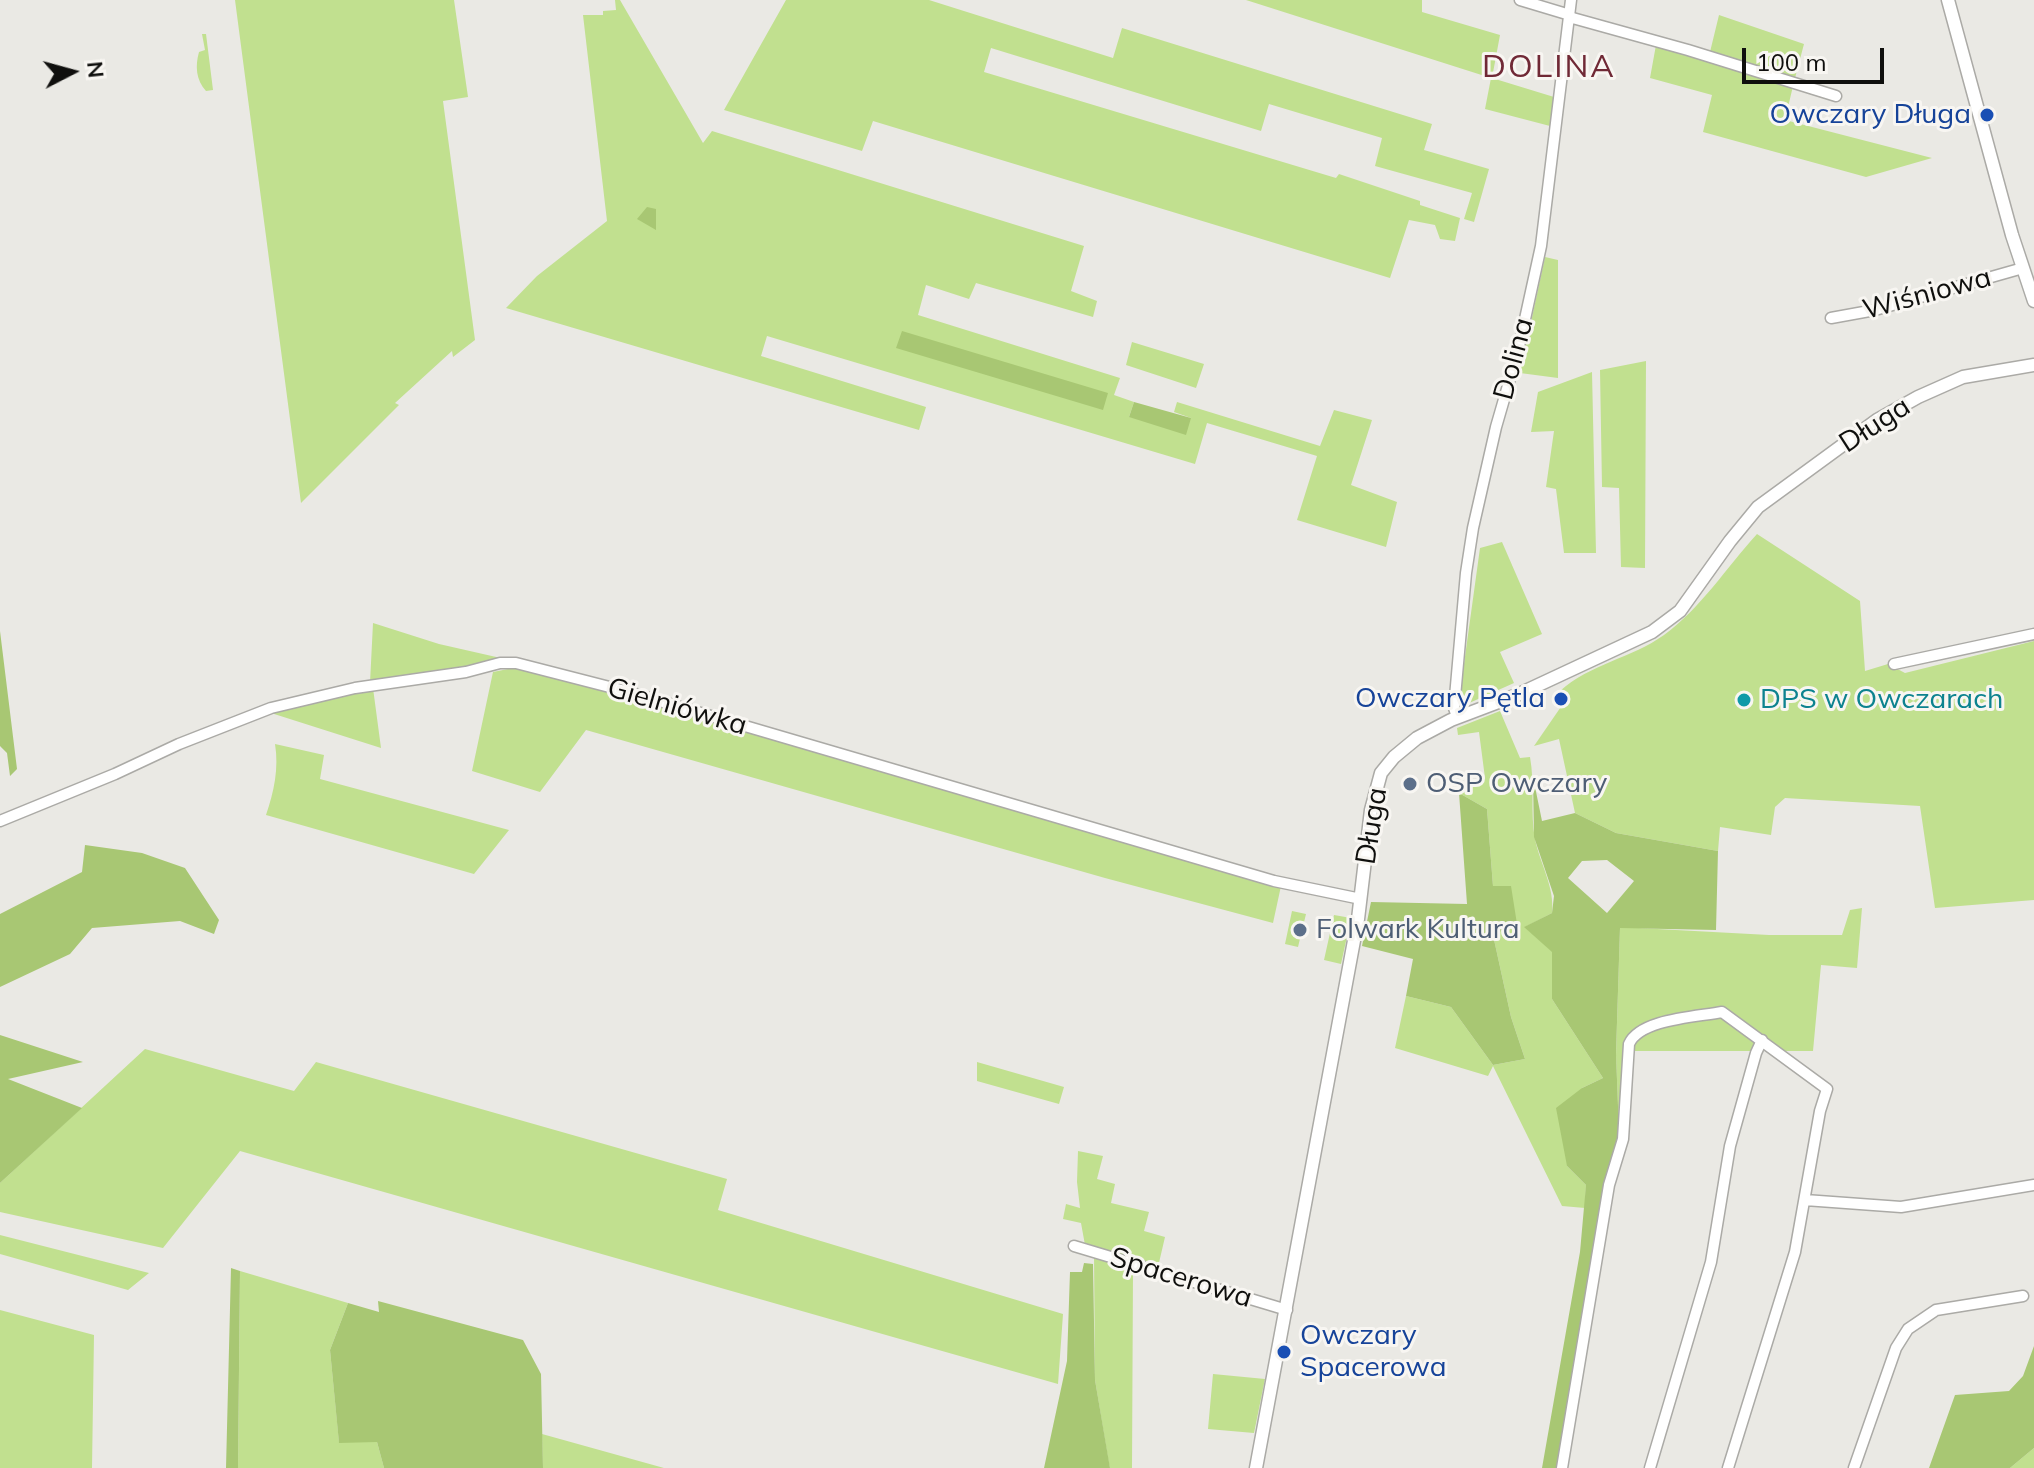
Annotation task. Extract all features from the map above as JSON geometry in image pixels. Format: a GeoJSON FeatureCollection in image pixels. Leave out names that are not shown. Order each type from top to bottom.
{"type":"FeatureCollection","features":[{"type":"Feature","properties":{"kind":"street"},"geometry":{"type":"LineString","coordinates":[[1520,0],[1836,96]]}},
{"type":"Feature","properties":{"kind":"street","name":"Dolina"},"geometry":{"type":"LineString","coordinates":[[1457,717],[1454,708],[1471,537],[1538,265],[1571,0]]}},
{"type":"Feature","properties":{"kind":"street"},"geometry":{"type":"LineString","coordinates":[[1948,0],[2034,301]]}},
{"type":"Feature","properties":{"kind":"street","name":"Wiśniowa"},"geometry":{"type":"LineString","coordinates":[[1831,318],[1875,310],[2023,268]]}},
{"type":"Feature","properties":{"kind":"street","name":"Długa"},"geometry":{"type":"LineString","coordinates":[[1256,1468],[1361,899],[1371,810],[1381,773],[1394,757],[1417,738],[1457,717],[1517,695],[1652,632],[1680,611],[1758,507],[1877,420],[1963,377],[2034,365]]}},
{"type":"Feature","properties":{"kind":"street"},"geometry":{"type":"LineString","coordinates":[[1894,664],[2034,634]]}},
{"type":"Feature","properties":{"kind":"street","name":"Gielniówka"},"geometry":{"type":"LineString","coordinates":[[0,821],[271,708],[355,688],[466,672],[500,663],[516,663],[645,696],[1274,881],[1361,899]]}},
{"type":"Feature","properties":{"kind":"street"},"geometry":{"type":"LineString","coordinates":[[1562,1468],[1609,1185],[1623,1139],[1629,1044],[1640,1029],[1722,1012],[1827,1089],[1820,1111],[1795,1252],[1728,1468]]}},
{"type":"Feature","properties":{"kind":"street"},"geometry":{"type":"LineString","coordinates":[[1650,1468],[1711,1262],[1730,1146],[1762,1040]]}},
{"type":"Feature","properties":{"kind":"street"},"geometry":{"type":"LineString","coordinates":[[1805,1200],[1901,1207],[2034,1185]]}},
{"type":"Feature","properties":{"kind":"street","name":"Spacerowa"},"geometry":{"type":"LineString","coordinates":[[1074,1246],[1287,1310]]}},
{"type":"Feature","properties":{"kind":"street"},"geometry":{"type":"LineString","coordinates":[[1854,1468],[1896,1348],[1908,1329],[1936,1310],[2023,1296]]}},
{"type":"Feature","properties":{"kind":"green space"},"geometry":{"type":"Polygon","coordinates":[[[235,0],[454,0],[468,97],[443,101],[475,340],[453,357],[452,351],[395,403],[399,405],[301,503],[235,0]]]}},
{"type":"Feature","properties":{"kind":"green space"},"geometry":{"type":"Polygon","coordinates":[[[615,0],[620,0],[703,143],[712,131],[1084,246],[1071,291],[1097,301],[1093,317],[976,283],[969,299],[926,285],[918,315],[1120,378],[1114,395],[1134,402],[1129,417],[1191,418],[1174,412],[1177,402],[1320,446],[1334,410],[1372,420],[1351,485],[1397,502],[1386,547],[1297,520],[1317,456],[1207,423],[1195,464],[767,336],[761,356],[926,407],[919,430],[506,308],[537,276],[607,221],[583,15],[603,15],[603,11],[616,10],[615,0]]]}},
{"type":"Feature","properties":{"kind":"green space"},"geometry":{"type":"Polygon","coordinates":[[[786,0],[929,0],[1113,58],[1122,28],[1432,124],[1424,150],[1489,169],[1474,222],[1464,219],[1472,193],[1375,166],[1382,138],[1269,104],[1261,131],[991,48],[984,72],[1336,178],[1339,174],[1460,218],[1455,241],[1440,239],[1435,225],[1409,220],[1390,278],[873,121],[862,151],[724,110],[786,0]]]}},
{"type":"Feature","properties":{"kind":"green space"},"geometry":{"type":"Polygon","coordinates":[[[1246,0],[1422,0],[1422,12],[1500,35],[1492,78],[1554,97],[1550,126],[1485,109],[1491,78],[1246,0]]]}},
{"type":"Feature","properties":{"kind":"green space"},"geometry":{"type":"Polygon","coordinates":[[[1719,15],[1804,44],[1795,78],[1710,52],[1719,15]]]}},
{"type":"Feature","properties":{"kind":"green space"},"geometry":{"type":"Polygon","coordinates":[[[202,34],[206,34],[213,90],[206,91],[198,78],[197,68],[199,52],[205,50],[202,34]]]}},
{"type":"Feature","properties":{"kind":"green space"},"geometry":{"type":"Polygon","coordinates":[[[1656,45],[1793,86],[1785,120],[1932,158],[1866,177],[1703,132],[1712,95],[1650,78],[1656,45]]]}},
{"type":"Feature","properties":{"kind":"green space"},"geometry":{"type":"Polygon","coordinates":[[[647,207],[656,209],[656,230],[637,219],[647,207]]]}},
{"type":"Feature","properties":{"kind":"green space"},"geometry":{"type":"Polygon","coordinates":[[[1545,257],[1558,260],[1558,378],[1520,373],[1545,257]]]}},
{"type":"Feature","properties":{"kind":"green space"},"geometry":{"type":"Polygon","coordinates":[[[902,331],[1108,393],[1103,410],[896,348],[902,331]]]}},
{"type":"Feature","properties":{"kind":"green space"},"geometry":{"type":"Polygon","coordinates":[[[1132,342],[1204,364],[1196,388],[1126,365],[1132,342]]]}},
{"type":"Feature","properties":{"kind":"green space"},"geometry":{"type":"Polygon","coordinates":[[[1646,361],[1645,568],[1621,567],[1619,488],[1602,487],[1600,370],[1646,361]]]}},
{"type":"Feature","properties":{"kind":"green space"},"geometry":{"type":"Polygon","coordinates":[[[1592,372],[1596,553],[1564,553],[1556,489],[1546,487],[1554,431],[1531,432],[1538,392],[1592,372]]]}},
{"type":"Feature","properties":{"kind":"green space"},"geometry":{"type":"Polygon","coordinates":[[[1134,402],[1191,418],[1186,435],[1129,417],[1134,402]]]}},
{"type":"Feature","properties":{"kind":"green space"},"geometry":{"type":"Polygon","coordinates":[[[1757,534],[1860,601],[1865,671],[1888,664],[1905,673],[2034,641],[2034,900],[1935,908],[1920,806],[1785,798],[1775,807],[1771,835],[1720,827],[1718,851],[1616,833],[1575,813],[1559,739],[1534,746],[1567,698],[1560,691],[1584,674],[1652,643],[1677,625],[1757,534]]]}},
{"type":"Feature","properties":{"kind":"green space"},"geometry":{"type":"Polygon","coordinates":[[[1502,542],[1542,634],[1500,652],[1514,683],[1467,704],[1459,700],[1480,548],[1502,542]]]}},
{"type":"Feature","properties":{"kind":"green space"},"geometry":{"type":"Polygon","coordinates":[[[373,623],[439,644],[505,659],[370,683],[373,623]]]}},
{"type":"Feature","properties":{"kind":"green space"},"geometry":{"type":"Polygon","coordinates":[[[0,631],[17,769],[10,776],[7,753],[0,746],[0,631]]]}},
{"type":"Feature","properties":{"kind":"green space"},"geometry":{"type":"Polygon","coordinates":[[[513,668],[617,692],[1281,886],[1273,923],[586,730],[540,792],[472,771],[493,672],[513,668]]]}},
{"type":"Feature","properties":{"kind":"green space"},"geometry":{"type":"Polygon","coordinates":[[[373,688],[381,748],[271,713],[321,699],[373,688]]]}},
{"type":"Feature","properties":{"kind":"green space"},"geometry":{"type":"Polygon","coordinates":[[[1500,711],[1520,758],[1530,757],[1535,839],[1551,894],[1552,913],[1525,927],[1553,952],[1552,999],[1603,1078],[1582,1088],[1567,1166],[1586,1185],[1585,1208],[1562,1206],[1493,1066],[1488,1076],[1395,1048],[1406,996],[1451,1007],[1493,1065],[1525,1059],[1511,1017],[1493,935],[1511,886],[1493,886],[1487,809],[1459,793],[1485,778],[1479,732],[1458,735],[1457,728],[1500,711]]]}},
{"type":"Feature","properties":{"kind":"green space"},"geometry":{"type":"Polygon","coordinates":[[[275,744],[324,755],[320,779],[509,830],[474,874],[266,815],[275,780],[275,744]]]}},
{"type":"Feature","properties":{"kind":"green space"},"geometry":{"type":"Polygon","coordinates":[[[1533,777],[1542,821],[1575,813],[1616,833],[1718,851],[1716,930],[1620,928],[1616,1054],[1619,1132],[1562,1468],[1542,1468],[1580,1252],[1586,1185],[1567,1166],[1556,1108],[1582,1088],[1603,1078],[1552,999],[1552,952],[1524,927],[1552,913],[1554,896],[1534,837],[1533,777]],[[1607,860],[1582,861],[1568,878],[1607,913],[1634,881],[1607,860]]]}},
{"type":"Feature","properties":{"kind":"green space"},"geometry":{"type":"Polygon","coordinates":[[[1459,793],[1487,809],[1493,886],[1511,886],[1517,924],[1493,935],[1511,1017],[1525,1059],[1493,1065],[1451,1007],[1406,996],[1413,959],[1362,946],[1371,902],[1467,904],[1459,793]]]}},
{"type":"Feature","properties":{"kind":"green space"},"geometry":{"type":"Polygon","coordinates":[[[85,845],[142,853],[185,868],[219,920],[214,934],[180,921],[92,928],[70,954],[0,987],[0,914],[82,872],[85,845]]]}},
{"type":"Feature","properties":{"kind":"green space"},"geometry":{"type":"Polygon","coordinates":[[[1862,908],[1857,968],[1821,965],[1813,1051],[1633,1051],[1619,1132],[1616,1055],[1620,927],[1769,935],[1842,935],[1850,910],[1862,908]]]}},
{"type":"Feature","properties":{"kind":"green space"},"geometry":{"type":"Polygon","coordinates":[[[1292,911],[1306,914],[1298,947],[1285,944],[1292,911]]]}},
{"type":"Feature","properties":{"kind":"green space"},"geometry":{"type":"Polygon","coordinates":[[[1334,915],[1351,918],[1341,964],[1324,960],[1334,915]]]}},
{"type":"Feature","properties":{"kind":"green space"},"geometry":{"type":"Polygon","coordinates":[[[0,1035],[83,1062],[8,1079],[82,1108],[0,1183],[0,1035]]]}},
{"type":"Feature","properties":{"kind":"green space"},"geometry":{"type":"Polygon","coordinates":[[[145,1049],[294,1091],[316,1062],[727,1179],[718,1210],[1063,1314],[1058,1384],[240,1151],[163,1248],[0,1212],[0,1183],[145,1049]]]}},
{"type":"Feature","properties":{"kind":"green space"},"geometry":{"type":"Polygon","coordinates":[[[977,1062],[1064,1087],[1059,1104],[977,1081],[977,1062]]]}},
{"type":"Feature","properties":{"kind":"green space"},"geometry":{"type":"Polygon","coordinates":[[[1078,1151],[1103,1156],[1097,1179],[1115,1184],[1111,1203],[1149,1212],[1144,1231],[1165,1237],[1158,1267],[1085,1245],[1081,1223],[1063,1219],[1066,1204],[1080,1208],[1078,1151]]]}},
{"type":"Feature","properties":{"kind":"green space"},"geometry":{"type":"Polygon","coordinates":[[[0,1235],[149,1273],[128,1290],[0,1254],[0,1235]]]}},
{"type":"Feature","properties":{"kind":"green space"},"geometry":{"type":"Polygon","coordinates":[[[1094,1254],[1133,1271],[1132,1468],[1110,1468],[1109,1464],[1095,1380],[1094,1254]]]}},
{"type":"Feature","properties":{"kind":"green space"},"geometry":{"type":"Polygon","coordinates":[[[1084,1263],[1093,1264],[1095,1380],[1110,1468],[1044,1468],[1067,1361],[1070,1272],[1082,1272],[1084,1263]]]}},
{"type":"Feature","properties":{"kind":"green space"},"geometry":{"type":"Polygon","coordinates":[[[231,1268],[240,1271],[238,1468],[226,1468],[231,1268]]]}},
{"type":"Feature","properties":{"kind":"green space"},"geometry":{"type":"Polygon","coordinates":[[[240,1271],[348,1303],[330,1350],[339,1442],[377,1442],[384,1468],[238,1468],[240,1271]]]}},
{"type":"Feature","properties":{"kind":"green space"},"geometry":{"type":"Polygon","coordinates":[[[378,1301],[523,1340],[541,1374],[543,1468],[384,1468],[377,1442],[339,1443],[330,1350],[348,1303],[379,1312],[378,1301]]]}},
{"type":"Feature","properties":{"kind":"green space"},"geometry":{"type":"Polygon","coordinates":[[[0,1310],[94,1335],[92,1468],[0,1468],[0,1310]]]}},
{"type":"Feature","properties":{"kind":"green space"},"geometry":{"type":"Polygon","coordinates":[[[2034,1346],[2034,1448],[2010,1468],[1929,1468],[1955,1395],[2009,1391],[2023,1376],[2034,1346]]]}},
{"type":"Feature","properties":{"kind":"green space"},"geometry":{"type":"Polygon","coordinates":[[[1213,1374],[1265,1379],[1254,1433],[1208,1429],[1213,1374]]]}},
{"type":"Feature","properties":{"kind":"green space"},"geometry":{"type":"Polygon","coordinates":[[[542,1434],[664,1468],[543,1468],[542,1434]]]}},
{"type":"Feature","properties":{"kind":"green space"},"geometry":{"type":"Polygon","coordinates":[[[2034,1448],[2034,1468],[2010,1468],[2034,1448]]]}},
{"type":"Feature","properties":{"kind":"place","name":"Owczary Długa"},"geometry":{"type":"Point","coordinates":[1987,115]}},
{"type":"Feature","properties":{"kind":"place","name":"Owczary Pętla"},"geometry":{"type":"Point","coordinates":[1561,699]}},
{"type":"Feature","properties":{"kind":"place","name":"DPS w Owczarach"},"geometry":{"type":"Point","coordinates":[1744,700]}},
{"type":"Feature","properties":{"kind":"place","name":"OSP Owczary"},"geometry":{"type":"Point","coordinates":[1410,784]}},
{"type":"Feature","properties":{"kind":"place","name":"Folwark Kultura"},"geometry":{"type":"Point","coordinates":[1300,930]}},
{"type":"Feature","properties":{"kind":"place","name":"Owczary Spacerowa"},"geometry":{"type":"Point","coordinates":[1284,1352]}},
{"type":"Feature","properties":{"kind":"district","name":"DOLINA"},"geometry":{"type":"Point","coordinates":[1549,67]}}]}
